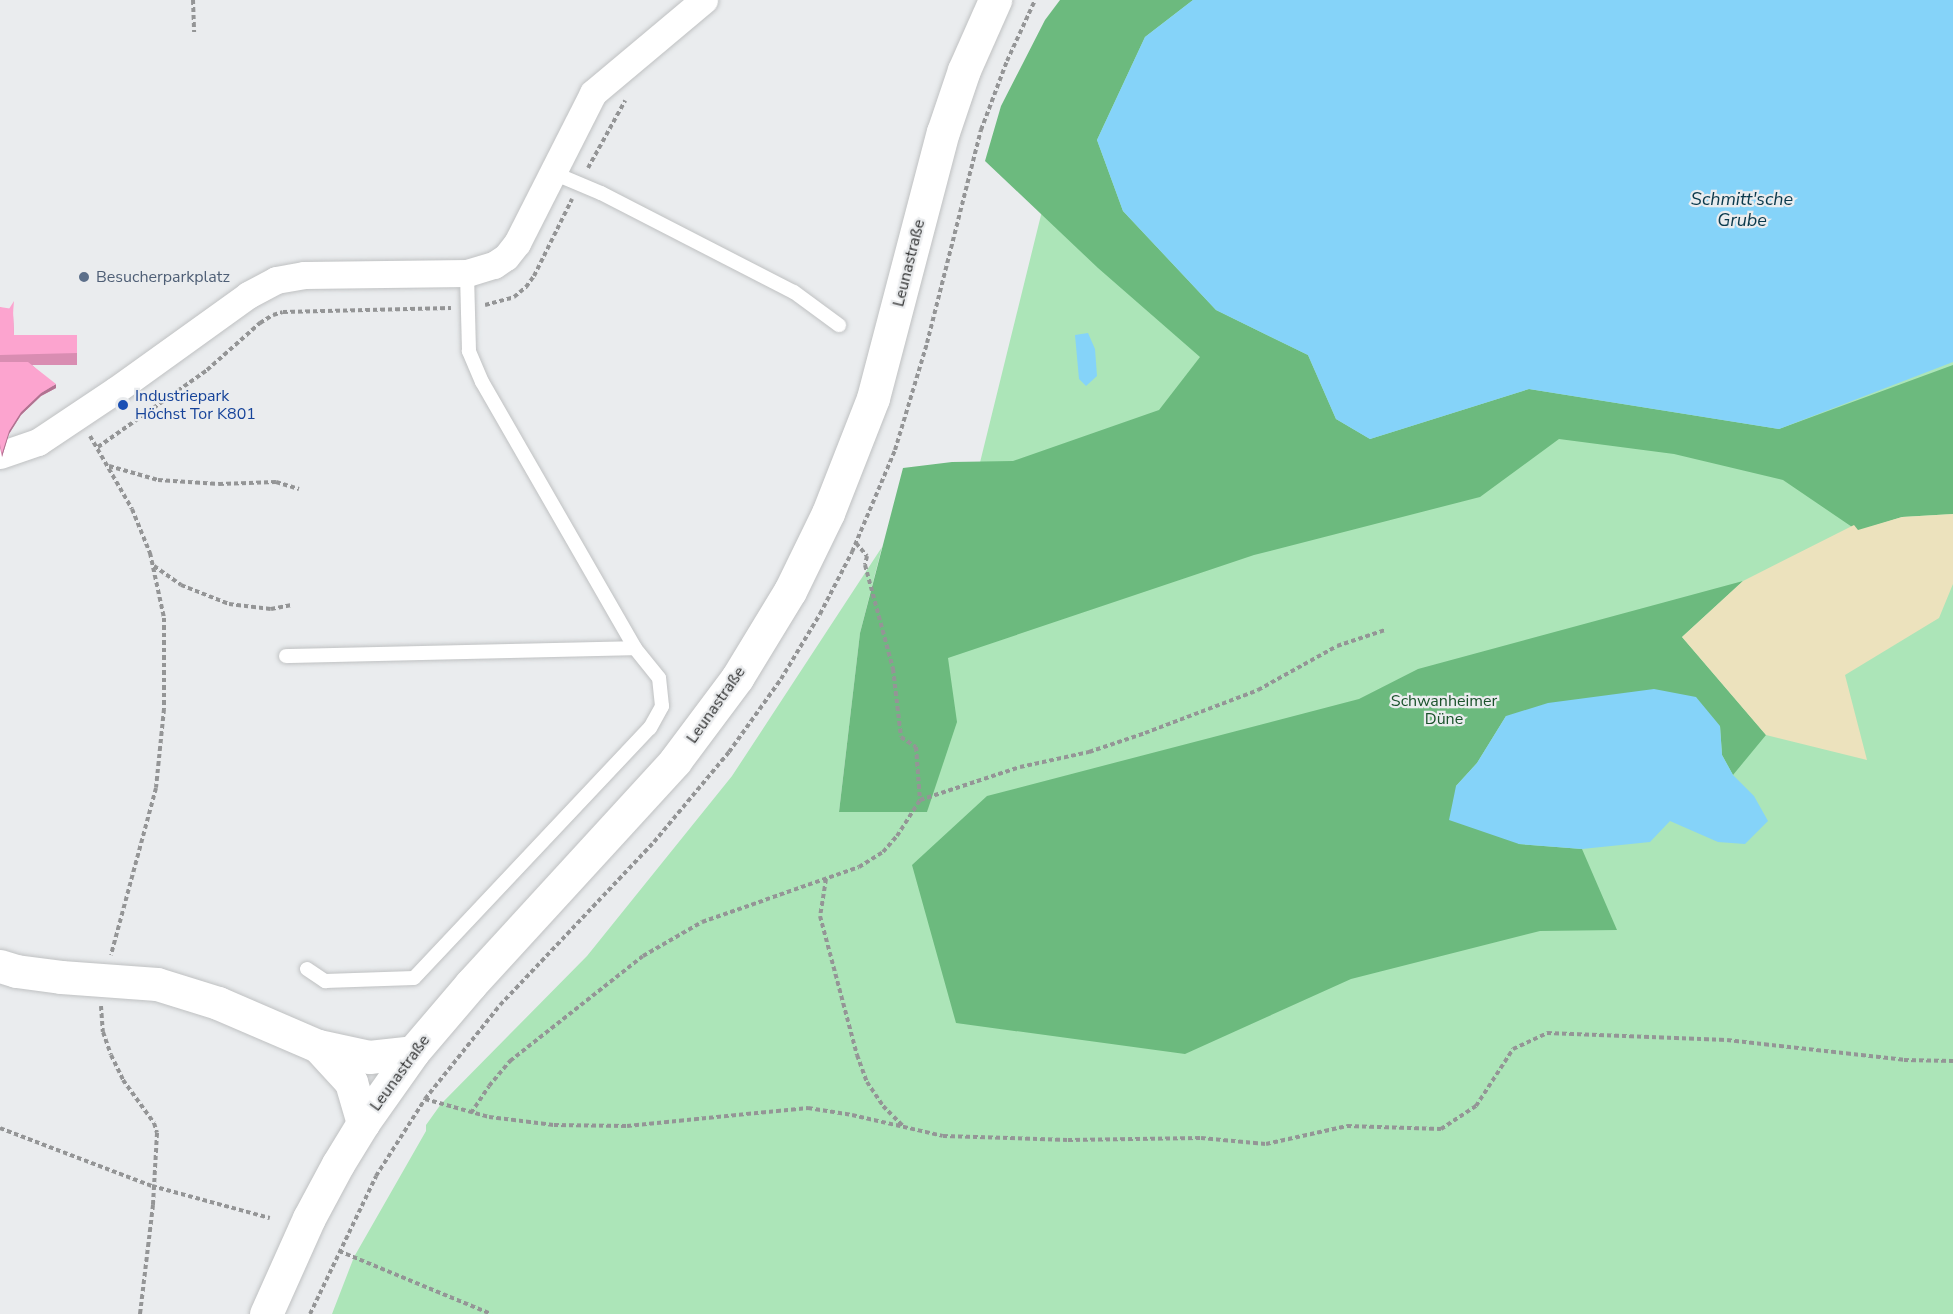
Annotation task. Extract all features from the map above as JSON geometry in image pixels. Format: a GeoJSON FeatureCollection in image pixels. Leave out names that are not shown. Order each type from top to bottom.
{"type":"FeatureCollection","features":[{"type":"Feature","properties":{"kind":"main road","name":"Leunastraße"},"geometry":{"type":"LineString","coordinates":[[272,1300],[309,1218],[363,1123],[413,1052],[471,984],[675,761],[736,678],[790,591],[828,513],[873,398],[942,132],[964,70],[995,0]]}},
{"type":"Feature","properties":{"kind":"main road"},"geometry":{"type":"LineString","coordinates":[[0,966],[27,972],[157,984],[190,993],[318,1046],[369,1057],[413,1052]]}},
{"type":"Feature","properties":{"kind":"main road"},"geometry":{"type":"LineString","coordinates":[[318,1046],[351,1082],[363,1123]]}},
{"type":"Feature","properties":{"kind":"street"},"geometry":{"type":"LineString","coordinates":[[0,455],[38,442],[116,390],[248,295],[276,280],[304,274],[479,272],[506,257],[517,243],[592,93],[704,0]]}},
{"type":"Feature","properties":{"kind":"lane"},"geometry":{"type":"LineString","coordinates":[[551,172],[580,184],[794,292],[839,325]]}},
{"type":"Feature","properties":{"kind":"lane"},"geometry":{"type":"LineString","coordinates":[[307,969],[325,981],[414,978],[650,728],[662,706],[659,678],[635,648],[482,382],[469,351],[467,273]]}},
{"type":"Feature","properties":{"kind":"lane"},"geometry":{"type":"LineString","coordinates":[[286,656],[635,648]]}},
{"type":"Feature","properties":{"kind":"path"},"geometry":{"type":"LineString","coordinates":[[194,0],[194,32]]}},
{"type":"Feature","properties":{"kind":"path"},"geometry":{"type":"LineString","coordinates":[[140,1314],[153,1204],[152,1186],[157,1133],[154,1123],[123,1080],[111,1055],[103,1032],[102,1013],[105,979],[144,838],[162,744],[166,662],[164,618],[153,566],[132,509],[98,447],[207,370],[260,323],[273,315],[283,312],[467,307],[498,303],[514,297],[534,276],[609,125],[630,94]]}},
{"type":"Feature","properties":{"kind":"path"},"geometry":{"type":"LineString","coordinates":[[108,466],[158,480],[219,484],[276,482],[299,489]]}},
{"type":"Feature","properties":{"kind":"path"},"geometry":{"type":"LineString","coordinates":[[856,543],[867,556],[865,565],[893,669],[901,736],[916,747],[920,800]]}},
{"type":"Feature","properties":{"kind":"path"},"geometry":{"type":"LineString","coordinates":[[153,566],[181,585],[229,604],[271,609],[292,605]]}},
{"type":"Feature","properties":{"kind":"path"},"geometry":{"type":"LineString","coordinates":[[471,1113],[489,1086],[510,1061],[643,956],[702,922],[859,867],[884,852],[920,800],[949,788],[1020,767],[1089,752],[1145,733],[1258,690],[1337,646],[1385,630]]}},
{"type":"Feature","properties":{"kind":"path"},"geometry":{"type":"LineString","coordinates":[[826,879],[820,916],[857,1055],[867,1082],[883,1106],[905,1128]]}},
{"type":"Feature","properties":{"kind":"path"},"geometry":{"type":"LineString","coordinates":[[425,1099],[471,1113],[555,1125],[627,1126],[808,1108],[852,1115],[943,1136],[993,1139],[1201,1138],[1266,1144],[1347,1126],[1441,1129],[1476,1106],[1513,1049],[1547,1033],[1727,1040],[1904,1060],[1953,1061]]}},
{"type":"Feature","properties":{"kind":"path"},"geometry":{"type":"LineString","coordinates":[[0,1128],[152,1186],[270,1218]]}},
{"type":"Feature","properties":{"kind":"path"},"geometry":{"type":"LineString","coordinates":[[339,1251],[491,1314]]}},
{"type":"Feature","properties":{"kind":"green space"},"geometry":{"type":"Polygon","coordinates":[[[1060,0],[1193,0],[1145,37],[1097,140],[1123,211],[1216,310],[1308,355],[1336,419],[1370,439],[1529,389],[1779,429],[1953,365],[1953,514],[1902,517],[1858,531],[1783,480],[1674,454],[1559,439],[1480,497],[1254,555],[948,658],[957,722],[927,812],[839,812],[860,633],[903,468],[952,462],[1013,461],[1159,410],[1200,357],[1098,268],[985,161],[1001,106],[1045,20],[1060,0]]]}},
{"type":"Feature","properties":{"kind":"green space","name":"Schwanheimer Düne"},"geometry":{"type":"Polygon","coordinates":[[[1094,0],[1953,0],[1953,1314],[332,1314],[354,1257],[426,1131],[426,1125],[441,1104],[587,956],[732,776],[882,547],[860,633],[839,812],[927,812],[953,572],[1094,0]]]}},
{"type":"Feature","properties":{"kind":"green space"},"geometry":{"type":"Polygon","coordinates":[[[1743,581],[1682,637],[1766,735],[1733,775],[1722,755],[1720,726],[1506,716],[1477,763],[1456,786],[1519,844],[1582,849],[1617,930],[1540,931],[1351,979],[1185,1054],[956,1023],[912,865],[987,796],[1359,699],[1418,669],[1743,581]]]}},
{"type":"Feature","properties":{"kind":"sand"},"geometry":{"type":"Polygon","coordinates":[[[1953,514],[1953,584],[1939,618],[1845,675],[1867,760],[1766,735],[1682,637],[1743,581],[1854,525],[1858,530],[1902,517],[1953,514]]]}},
{"type":"Feature","properties":{"kind":"water","name":"Schmitt'sche Grube"},"geometry":{"type":"Polygon","coordinates":[[[1193,0],[1953,0],[1953,362],[1779,429],[1529,389],[1370,439],[1336,419],[1308,355],[1216,310],[1123,211],[1097,140],[1145,37],[1193,0]]]}},
{"type":"Feature","properties":{"kind":"water"},"geometry":{"type":"Polygon","coordinates":[[[1088,333],[1095,349],[1097,376],[1086,386],[1079,379],[1075,335],[1088,333]]]}},
{"type":"Feature","properties":{"kind":"water"},"geometry":{"type":"Polygon","coordinates":[[[1654,689],[1696,697],[1720,726],[1722,755],[1733,775],[1754,796],[1768,821],[1745,844],[1718,842],[1670,821],[1650,842],[1582,849],[1519,844],[1449,820],[1456,786],[1477,763],[1506,716],[1548,703],[1654,689]]]}},
{"type":"Feature","properties":{"kind":"building"},"geometry":{"type":"Polygon","coordinates":[[[0,307],[13,309],[14,335],[77,335],[77,353],[0,355],[0,307]]]}},
{"type":"Feature","properties":{"kind":"building"},"geometry":{"type":"Polygon","coordinates":[[[0,362],[28,362],[56,384],[41,393],[21,412],[9,431],[2,453],[0,444],[0,362]]]}},
{"type":"Feature","properties":{"kind":"place","name":"Besucherparkplatz"},"geometry":{"type":"Point","coordinates":[84,277]}},
{"type":"Feature","properties":{"kind":"place","name":"Industriepark Höchst Tor K801"},"geometry":{"type":"Point","coordinates":[123,405]}}]}
